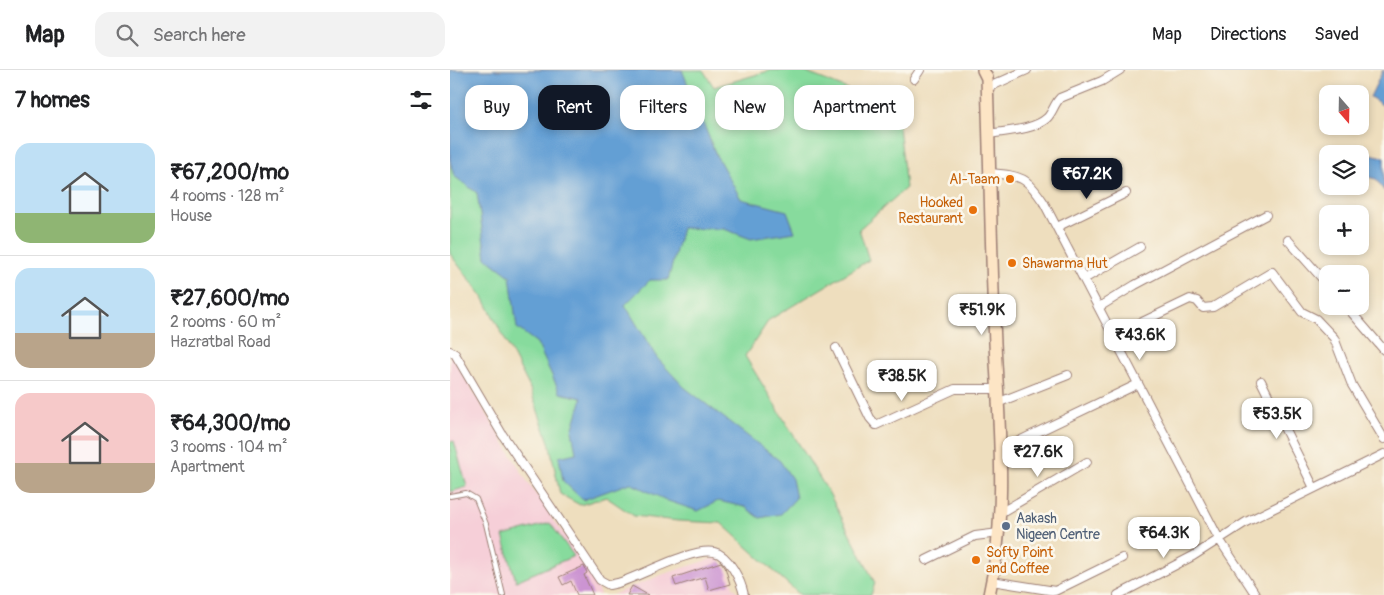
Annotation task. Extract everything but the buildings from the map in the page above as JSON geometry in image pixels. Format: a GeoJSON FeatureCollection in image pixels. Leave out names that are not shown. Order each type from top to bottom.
{"type":"FeatureCollection","features":[{"type":"Feature","properties":{"kind":"main road"},"geometry":{"type":"LineString","coordinates":[[987,77],[1000,450],[999,533],[989,595]]}},
{"type":"Feature","properties":{"kind":"street"},"geometry":{"type":"LineString","coordinates":[[914,79],[920,70]]}},
{"type":"Feature","properties":{"kind":"street"},"geometry":{"type":"LineString","coordinates":[[987,77],[1027,70]]}},
{"type":"Feature","properties":{"kind":"street"},"geometry":{"type":"LineString","coordinates":[[989,134],[1041,122],[1060,98],[1102,81],[1120,70]]}},
{"type":"Feature","properties":{"kind":"street"},"geometry":{"type":"LineString","coordinates":[[991,173],[1017,177],[1030,183],[1057,227],[1115,336],[1219,539],[1256,595]]}},
{"type":"Feature","properties":{"kind":"street"},"geometry":{"type":"LineString","coordinates":[[1057,227],[1126,193]]}},
{"type":"Feature","properties":{"kind":"street"},"geometry":{"type":"LineString","coordinates":[[1099,307],[1135,285],[1266,215]]}},
{"type":"Feature","properties":{"kind":"street"},"geometry":{"type":"LineString","coordinates":[[1288,240],[1319,275]]}},
{"type":"Feature","properties":{"kind":"street"},"geometry":{"type":"LineString","coordinates":[[1084,279],[1140,247]]}},
{"type":"Feature","properties":{"kind":"street"},"geometry":{"type":"LineString","coordinates":[[1115,336],[1190,300],[1197,301],[1203,308],[1213,307],[1272,272],[1302,312],[1316,319],[1334,338],[1352,385],[1384,439]]}},
{"type":"Feature","properties":{"kind":"street"},"geometry":{"type":"LineString","coordinates":[[1354,315],[1384,350]]}},
{"type":"Feature","properties":{"kind":"street"},"geometry":{"type":"LineString","coordinates":[[836,348],[870,418],[876,425],[955,389],[997,389]]}},
{"type":"Feature","properties":{"kind":"street"},"geometry":{"type":"LineString","coordinates":[[450,351],[455,354],[513,450],[600,580],[608,585],[618,583],[689,556],[714,552],[721,555],[728,563],[737,576],[744,595]]}},
{"type":"Feature","properties":{"kind":"street"},"geometry":{"type":"LineString","coordinates":[[997,403],[1068,375]]}},
{"type":"Feature","properties":{"kind":"street"},"geometry":{"type":"LineString","coordinates":[[1261,381],[1314,488]]}},
{"type":"Feature","properties":{"kind":"street"},"geometry":{"type":"LineString","coordinates":[[1000,450],[1138,384]]}},
{"type":"Feature","properties":{"kind":"street"},"geometry":{"type":"LineString","coordinates":[[1118,595],[1149,580],[1246,522],[1384,454]]}},
{"type":"Feature","properties":{"kind":"street"},"geometry":{"type":"LineString","coordinates":[[1000,513],[1087,462]]}},
{"type":"Feature","properties":{"kind":"street"},"geometry":{"type":"LineString","coordinates":[[926,560],[975,536],[999,533]]}},
{"type":"Feature","properties":{"kind":"street"},"geometry":{"type":"LineString","coordinates":[[992,581],[1055,591],[1122,558]]}},
{"type":"Feature","properties":{"kind":"lane"},"geometry":{"type":"LineString","coordinates":[[450,496],[466,493],[476,499],[486,524],[503,595]]}},
{"type":"Feature","properties":{"kind":"shaded area"},"geometry":{"type":"Polygon","coordinates":[[[452,356],[527,481],[537,496],[543,494],[552,519],[584,558],[600,595],[450,595],[450,357],[452,356]]]}},
{"type":"Feature","properties":{"kind":"shaded area"},"geometry":{"type":"Polygon","coordinates":[[[718,557],[730,574],[733,587],[740,595],[612,595],[664,574],[718,557]]]}},
{"type":"Feature","properties":{"kind":"green space"},"geometry":{"type":"Polygon","coordinates":[[[450,70],[703,70],[715,87],[715,130],[784,130],[784,85],[721,85],[772,70],[800,70],[837,85],[794,85],[794,130],[899,130],[906,188],[859,229],[869,260],[769,320],[745,356],[829,493],[875,583],[871,595],[800,595],[721,523],[634,516],[606,497],[580,505],[560,494],[549,442],[529,386],[483,297],[450,254],[450,70]]]}},
{"type":"Feature","properties":{"kind":"green space"},"geometry":{"type":"Polygon","coordinates":[[[454,441],[467,487],[450,492],[450,442],[454,441]]]}},
{"type":"Feature","properties":{"kind":"green space"},"geometry":{"type":"Polygon","coordinates":[[[550,523],[574,556],[516,581],[503,536],[550,523]]]}},
{"type":"Feature","properties":{"kind":"water"},"geometry":{"type":"Polygon","coordinates":[[[450,70],[682,70],[688,85],[620,85],[620,130],[705,130],[705,128],[716,155],[741,199],[787,211],[795,232],[751,239],[724,229],[682,228],[668,280],[650,280],[625,305],[657,358],[684,387],[780,461],[792,479],[796,498],[781,514],[760,518],[745,507],[718,501],[698,511],[668,501],[630,483],[583,500],[563,481],[559,457],[576,453],[572,431],[582,398],[560,393],[537,343],[517,328],[510,276],[486,258],[477,193],[454,176],[450,161],[450,70]]]}},
{"type":"Feature","properties":{"kind":"water"},"geometry":{"type":"Polygon","coordinates":[[[1384,70],[1384,106],[1370,97],[1384,70]]]}},
{"type":"Feature","properties":{"kind":"water"},"geometry":{"type":"Polygon","coordinates":[[[1369,154],[1384,157],[1384,191],[1376,179],[1369,177],[1369,154]]]}},
{"type":"Feature","properties":{"kind":"place","name":"Al-Taam"},"geometry":{"type":"Point","coordinates":[1010,179]}},
{"type":"Feature","properties":{"kind":"place","name":"Hooked Restaurant"},"geometry":{"type":"Point","coordinates":[973,210]}},
{"type":"Feature","properties":{"kind":"place","name":"Shawarma Hut"},"geometry":{"type":"Point","coordinates":[1012,263]}},
{"type":"Feature","properties":{"kind":"place","name":"Aakash Nigeen Centre"},"geometry":{"type":"Point","coordinates":[1006,526]}},
{"type":"Feature","properties":{"kind":"place","name":"Softy Point and Coffee"},"geometry":{"type":"Point","coordinates":[976,560]}}]}
